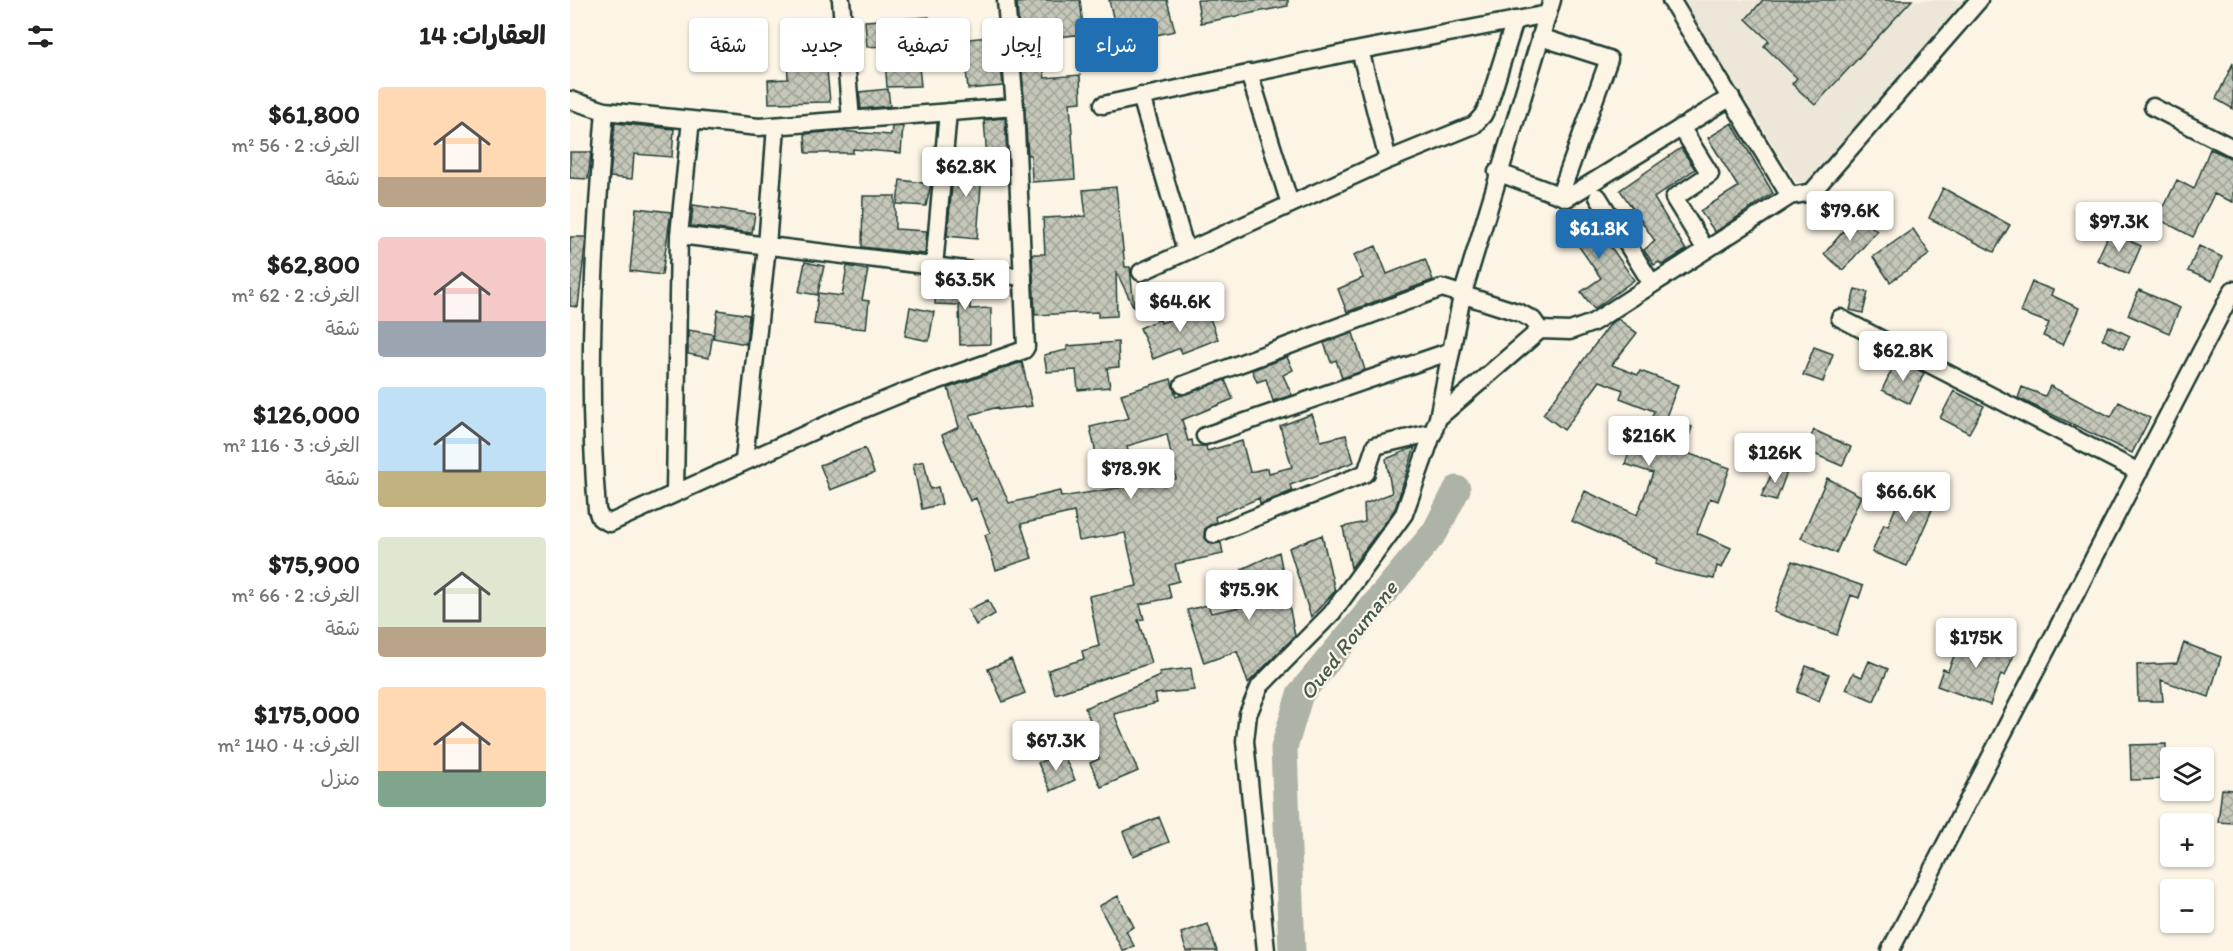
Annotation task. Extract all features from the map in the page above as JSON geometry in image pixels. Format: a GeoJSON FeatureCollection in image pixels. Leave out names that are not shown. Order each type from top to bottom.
{"type":"FeatureCollection","features":[{"type":"Feature","properties":{"kind":"street"},"geometry":{"type":"LineString","coordinates":[[841,0],[851,120]]}},
{"type":"Feature","properties":{"kind":"street"},"geometry":{"type":"LineString","coordinates":[[605,111],[597,213],[591,436],[597,510],[600,518],[610,523],[744,460],[905,392],[1024,350],[1026,347],[1015,107],[1006,0]]}},
{"type":"Feature","properties":{"kind":"street"},"geometry":{"type":"LineString","coordinates":[[1671,0],[1790,196]]}},
{"type":"Feature","properties":{"kind":"street"},"geometry":{"type":"LineString","coordinates":[[1215,534],[1366,473],[1375,446],[1436,425],[1540,330],[1570,331],[1592,323],[1790,196],[1812,192],[1979,0]]}},
{"type":"Feature","properties":{"kind":"street"},"geometry":{"type":"LineString","coordinates":[[1103,105],[1360,50],[1515,20],[1550,7]]}},
{"type":"Feature","properties":{"kind":"street"},"geometry":{"type":"LineString","coordinates":[[1266,951],[1245,741],[1248,714],[1260,686],[1332,613],[1404,514],[1436,425],[1462,296],[1497,172],[1550,7]]}},
{"type":"Feature","properties":{"kind":"street"},"geometry":{"type":"LineString","coordinates":[[1141,272],[1388,160],[1465,130],[1483,116],[1515,20]]}},
{"type":"Feature","properties":{"kind":"street"},"geometry":{"type":"LineString","coordinates":[[1540,37],[1609,59],[1560,195]]}},
{"type":"Feature","properties":{"kind":"street"},"geometry":{"type":"LineString","coordinates":[[1360,50],[1388,160]]}},
{"type":"Feature","properties":{"kind":"street"},"geometry":{"type":"LineString","coordinates":[[1249,73],[1290,204]]}},
{"type":"Feature","properties":{"kind":"street"},"geometry":{"type":"LineString","coordinates":[[1141,96],[1186,251]]}},
{"type":"Feature","properties":{"kind":"street"},"geometry":{"type":"LineString","coordinates":[[1497,172],[1567,198],[1731,97]]}},
{"type":"Feature","properties":{"kind":"street"},"geometry":{"type":"LineString","coordinates":[[570,100],[605,111],[759,127],[1015,107]]}},
{"type":"Feature","properties":{"kind":"street"},"geometry":{"type":"LineString","coordinates":[[2153,107],[2233,148]]}},
{"type":"Feature","properties":{"kind":"street"},"geometry":{"type":"LineString","coordinates":[[934,267],[948,112]]}},
{"type":"Feature","properties":{"kind":"street"},"geometry":{"type":"LineString","coordinates":[[675,492],[679,235],[691,120]]}},
{"type":"Feature","properties":{"kind":"street"},"geometry":{"type":"LineString","coordinates":[[744,460],[767,246],[776,126]]}},
{"type":"Feature","properties":{"kind":"street"},"geometry":{"type":"LineString","coordinates":[[1681,127],[1710,174],[1674,198],[1706,250]]}},
{"type":"Feature","properties":{"kind":"street"},"geometry":{"type":"LineString","coordinates":[[1598,197],[1652,284]]}},
{"type":"Feature","properties":{"kind":"street"},"geometry":{"type":"LineString","coordinates":[[679,235],[1023,277]]}},
{"type":"Feature","properties":{"kind":"street"},"geometry":{"type":"LineString","coordinates":[[1184,385],[1442,288],[1520,313],[1533,320],[1540,330]]}},
{"type":"Feature","properties":{"kind":"street"},"geometry":{"type":"LineString","coordinates":[[1890,951],[2233,290]]}},
{"type":"Feature","properties":{"kind":"street"},"geometry":{"type":"LineString","coordinates":[[1840,318],[2139,472]]}},
{"type":"Feature","properties":{"kind":"street"},"geometry":{"type":"LineString","coordinates":[[1205,436],[1451,351]]}},
{"type":"Feature","properties":{"kind":"shaded area"},"geometry":{"type":"Polygon","coordinates":[[[1683,0],[1968,0],[1807,182],[1796,182],[1683,0]]]}},
{"type":"Feature","properties":{"kind":"building"},"geometry":{"type":"Polygon","coordinates":[[[1041,0],[1080,0],[1082,18],[1075,18],[1075,35],[1063,36],[1063,18],[1018,18],[1017,3],[1041,0]]]}},
{"type":"Feature","properties":{"kind":"building"},"geometry":{"type":"Polygon","coordinates":[[[1109,0],[1167,0],[1175,31],[1158,35],[1158,18],[1113,18],[1109,0]]]}},
{"type":"Feature","properties":{"kind":"building"},"geometry":{"type":"Polygon","coordinates":[[[1197,0],[1288,0],[1288,6],[1201,23],[1197,0]]]}},
{"type":"Feature","properties":{"kind":"building"},"geometry":{"type":"Polygon","coordinates":[[[1763,0],[1912,0],[1815,105],[1792,84],[1797,78],[1764,46],[1769,41],[1746,19],[1763,0]]]}},
{"type":"Feature","properties":{"kind":"building"},"geometry":{"type":"Polygon","coordinates":[[[876,20],[876,46],[867,47],[865,21],[876,20]]]}},
{"type":"Feature","properties":{"kind":"building"},"geometry":{"type":"Polygon","coordinates":[[[982,38],[982,72],[1002,72],[1003,86],[968,89],[966,72],[970,72],[970,39],[982,38]]]}},
{"type":"Feature","properties":{"kind":"building"},"geometry":{"type":"Polygon","coordinates":[[[2233,63],[2233,109],[2216,99],[2233,63]]]}},
{"type":"Feature","properties":{"kind":"building"},"geometry":{"type":"Polygon","coordinates":[[[788,72],[827,72],[830,102],[769,103],[768,80],[788,79],[788,72]]]}},
{"type":"Feature","properties":{"kind":"building"},"geometry":{"type":"Polygon","coordinates":[[[886,72],[920,72],[921,86],[887,87],[886,72]]]}},
{"type":"Feature","properties":{"kind":"building"},"geometry":{"type":"Polygon","coordinates":[[[1022,72],[1044,72],[1045,78],[1080,75],[1081,102],[1070,103],[1075,179],[1032,182],[1031,155],[1028,155],[1022,72]]]}},
{"type":"Feature","properties":{"kind":"building"},"geometry":{"type":"Polygon","coordinates":[[[888,89],[890,106],[861,109],[859,92],[888,89]]]}},
{"type":"Feature","properties":{"kind":"building"},"geometry":{"type":"Polygon","coordinates":[[[1005,118],[1007,157],[987,158],[984,120],[1005,118]]]}},
{"type":"Feature","properties":{"kind":"building"},"geometry":{"type":"Polygon","coordinates":[[[615,123],[674,129],[672,157],[634,154],[632,179],[610,177],[615,123]]]}},
{"type":"Feature","properties":{"kind":"building"},"geometry":{"type":"Polygon","coordinates":[[[1732,123],[1773,193],[1715,232],[1700,211],[1738,187],[1708,138],[1732,123]]]}},
{"type":"Feature","properties":{"kind":"building"},"geometry":{"type":"Polygon","coordinates":[[[903,126],[901,153],[853,149],[853,153],[806,153],[805,134],[837,131],[891,135],[892,127],[903,126]]]}},
{"type":"Feature","properties":{"kind":"building"},"geometry":{"type":"Polygon","coordinates":[[[1681,148],[1695,169],[1654,198],[1686,250],[1662,265],[1659,262],[1654,265],[1644,250],[1655,241],[1620,190],[1681,148]]]}},
{"type":"Feature","properties":{"kind":"building"},"geometry":{"type":"Polygon","coordinates":[[[2210,149],[2233,159],[2233,202],[2214,194],[2193,237],[2158,219],[2177,180],[2194,189],[2210,149]]]}},
{"type":"Feature","properties":{"kind":"building"},"geometry":{"type":"Polygon","coordinates":[[[570,152],[591,152],[588,179],[570,178],[570,152]]]}},
{"type":"Feature","properties":{"kind":"building"},"geometry":{"type":"Polygon","coordinates":[[[955,157],[983,158],[977,239],[947,236],[955,157]]]}},
{"type":"Feature","properties":{"kind":"building"},"geometry":{"type":"Polygon","coordinates":[[[900,180],[931,184],[926,206],[897,204],[900,180]]]}},
{"type":"Feature","properties":{"kind":"building"},"geometry":{"type":"Polygon","coordinates":[[[1116,187],[1125,267],[1130,267],[1134,308],[1116,271],[1117,316],[1098,317],[1098,312],[1035,315],[1032,254],[1045,254],[1043,218],[1086,216],[1083,190],[1116,187]]]}},
{"type":"Feature","properties":{"kind":"building"},"geometry":{"type":"Polygon","coordinates":[[[1943,188],[2010,225],[1994,252],[1929,218],[1943,188]]]}},
{"type":"Feature","properties":{"kind":"building"},"geometry":{"type":"Polygon","coordinates":[[[863,196],[895,196],[895,229],[927,231],[925,254],[862,247],[863,196]]]}},
{"type":"Feature","properties":{"kind":"building"},"geometry":{"type":"Polygon","coordinates":[[[693,205],[755,214],[752,233],[691,226],[693,205]]]}},
{"type":"Feature","properties":{"kind":"building"},"geometry":{"type":"Polygon","coordinates":[[[636,208],[671,212],[662,275],[630,271],[636,208]]]}},
{"type":"Feature","properties":{"kind":"building"},"geometry":{"type":"Polygon","coordinates":[[[1585,210],[1634,280],[1594,309],[1581,292],[1601,278],[1564,225],[1585,210]]]}},
{"type":"Feature","properties":{"kind":"building"},"geometry":{"type":"Polygon","coordinates":[[[1857,215],[1877,231],[1843,270],[1824,254],[1857,215]]]}},
{"type":"Feature","properties":{"kind":"building"},"geometry":{"type":"Polygon","coordinates":[[[1913,229],[1930,254],[1890,282],[1873,257],[1913,229]]]}},
{"type":"Feature","properties":{"kind":"building"},"geometry":{"type":"Polygon","coordinates":[[[2110,232],[2141,246],[2129,274],[2097,260],[2110,232]]]}},
{"type":"Feature","properties":{"kind":"building"},"geometry":{"type":"Polygon","coordinates":[[[570,237],[586,237],[578,307],[570,306],[570,237]]]}},
{"type":"Feature","properties":{"kind":"building"},"geometry":{"type":"Polygon","coordinates":[[[1376,246],[1387,274],[1425,259],[1433,280],[1347,312],[1338,289],[1363,278],[1354,255],[1376,246]]]}},
{"type":"Feature","properties":{"kind":"building"},"geometry":{"type":"Polygon","coordinates":[[[2199,246],[2222,257],[2212,281],[2188,271],[2199,246]]]}},
{"type":"Feature","properties":{"kind":"building"},"geometry":{"type":"Polygon","coordinates":[[[805,262],[824,266],[818,293],[842,296],[847,266],[868,270],[862,300],[869,301],[866,329],[814,324],[818,295],[799,292],[805,262]]]}},
{"type":"Feature","properties":{"kind":"building"},"geometry":{"type":"Polygon","coordinates":[[[937,277],[971,281],[970,309],[991,308],[991,344],[960,345],[959,305],[935,304],[937,277]]]}},
{"type":"Feature","properties":{"kind":"building"},"geometry":{"type":"Polygon","coordinates":[[[2032,282],[2053,290],[2051,295],[2079,308],[2063,345],[2043,336],[2049,323],[2020,312],[2032,282]]]}},
{"type":"Feature","properties":{"kind":"building"},"geometry":{"type":"Polygon","coordinates":[[[1855,289],[1868,292],[1863,313],[1850,310],[1855,289]]]}},
{"type":"Feature","properties":{"kind":"building"},"geometry":{"type":"Polygon","coordinates":[[[2139,290],[2180,308],[2169,333],[2128,315],[2139,290]]]}},
{"type":"Feature","properties":{"kind":"building"},"geometry":{"type":"Polygon","coordinates":[[[1205,306],[1218,339],[1182,353],[1180,348],[1153,359],[1140,328],[1160,319],[1161,323],[1205,306]]]}},
{"type":"Feature","properties":{"kind":"building"},"geometry":{"type":"Polygon","coordinates":[[[910,307],[934,312],[929,341],[905,336],[910,307]]]}},
{"type":"Feature","properties":{"kind":"building"},"geometry":{"type":"Polygon","coordinates":[[[718,310],[749,315],[746,344],[713,338],[718,310]]]}},
{"type":"Feature","properties":{"kind":"building"},"geometry":{"type":"Polygon","coordinates":[[[1618,319],[1637,333],[1612,365],[1638,375],[1640,371],[1678,385],[1666,417],[1692,427],[1684,452],[1730,468],[1718,501],[1710,498],[1697,533],[1731,548],[1722,568],[1717,566],[1714,579],[1675,571],[1655,564],[1657,559],[1572,521],[1585,491],[1637,515],[1653,473],[1625,464],[1636,431],[1646,434],[1654,411],[1620,398],[1623,390],[1600,381],[1564,430],[1543,414],[1611,323],[1618,319]]]}},
{"type":"Feature","properties":{"kind":"building"},"geometry":{"type":"Polygon","coordinates":[[[2109,326],[2130,336],[2123,349],[2102,339],[2109,326]]]}},
{"type":"Feature","properties":{"kind":"building"},"geometry":{"type":"Polygon","coordinates":[[[688,330],[713,334],[709,358],[688,354],[688,330]]]}},
{"type":"Feature","properties":{"kind":"building"},"geometry":{"type":"Polygon","coordinates":[[[1353,333],[1365,370],[1342,378],[1336,360],[1331,362],[1324,343],[1353,333]]]}},
{"type":"Feature","properties":{"kind":"building"},"geometry":{"type":"Polygon","coordinates":[[[1118,342],[1119,367],[1107,368],[1110,387],[1078,390],[1076,370],[1047,372],[1044,355],[1067,350],[1067,346],[1118,342]]]}},
{"type":"Feature","properties":{"kind":"building"},"geometry":{"type":"Polygon","coordinates":[[[1814,347],[1833,354],[1823,382],[1803,375],[1814,347]]]}},
{"type":"Feature","properties":{"kind":"building"},"geometry":{"type":"Polygon","coordinates":[[[1287,357],[1293,370],[1283,375],[1292,395],[1273,401],[1266,379],[1257,382],[1252,370],[1287,357]]]}},
{"type":"Feature","properties":{"kind":"building"},"geometry":{"type":"Polygon","coordinates":[[[1897,359],[1924,373],[1910,404],[1882,390],[1897,359]]]}},
{"type":"Feature","properties":{"kind":"building"},"geometry":{"type":"Polygon","coordinates":[[[1022,362],[1032,406],[998,410],[998,407],[970,415],[1009,503],[1060,491],[1061,497],[1176,479],[1167,434],[1127,446],[1129,455],[1098,462],[1090,427],[1129,418],[1121,394],[1171,379],[1176,397],[1225,380],[1233,399],[1182,420],[1188,441],[1192,440],[1193,446],[1206,446],[1207,451],[1242,441],[1250,472],[1268,468],[1269,473],[1292,467],[1280,426],[1312,414],[1321,441],[1346,435],[1354,462],[1290,485],[1292,491],[1260,504],[1259,498],[1215,517],[1216,522],[1205,528],[1204,537],[1212,544],[1221,543],[1223,554],[1175,564],[1179,581],[1168,584],[1171,598],[1140,604],[1144,619],[1138,620],[1151,663],[1055,694],[1048,670],[1084,659],[1082,651],[1099,646],[1089,596],[1137,586],[1125,533],[1079,541],[1074,512],[1021,524],[1032,558],[996,570],[985,535],[990,533],[976,498],[970,501],[942,435],[959,427],[948,388],[1022,362]]]}},
{"type":"Feature","properties":{"kind":"building"},"geometry":{"type":"Polygon","coordinates":[[[2050,386],[2111,417],[2119,402],[2150,418],[2132,453],[2018,398],[2022,387],[2045,396],[2050,386]]]}},
{"type":"Feature","properties":{"kind":"building"},"geometry":{"type":"Polygon","coordinates":[[[1954,391],[1984,406],[1969,433],[1940,418],[1954,391]]]}},
{"type":"Feature","properties":{"kind":"building"},"geometry":{"type":"Polygon","coordinates":[[[1814,430],[1851,447],[1842,466],[1805,450],[1814,430]]]}},
{"type":"Feature","properties":{"kind":"building"},"geometry":{"type":"Polygon","coordinates":[[[1415,447],[1395,509],[1351,568],[1343,527],[1365,522],[1364,504],[1392,493],[1386,459],[1415,447]]]}},
{"type":"Feature","properties":{"kind":"building"},"geometry":{"type":"Polygon","coordinates":[[[865,448],[874,473],[830,490],[820,465],[865,448]]]}},
{"type":"Feature","properties":{"kind":"building"},"geometry":{"type":"Polygon","coordinates":[[[924,461],[930,489],[938,487],[942,504],[922,509],[913,464],[924,461]]]}},
{"type":"Feature","properties":{"kind":"building"},"geometry":{"type":"Polygon","coordinates":[[[1776,464],[1787,472],[1776,501],[1761,497],[1776,464]]]}},
{"type":"Feature","properties":{"kind":"building"},"geometry":{"type":"Polygon","coordinates":[[[1827,478],[1861,496],[1836,553],[1801,538],[1827,478]]]}},
{"type":"Feature","properties":{"kind":"building"},"geometry":{"type":"Polygon","coordinates":[[[1908,478],[1939,494],[1907,566],[1872,552],[1884,524],[1888,526],[1908,478]]]}},
{"type":"Feature","properties":{"kind":"building"},"geometry":{"type":"Polygon","coordinates":[[[1322,535],[1335,591],[1311,617],[1289,548],[1322,535]]]}},
{"type":"Feature","properties":{"kind":"building"},"geometry":{"type":"Polygon","coordinates":[[[1279,552],[1295,636],[1248,683],[1237,651],[1204,663],[1187,610],[1208,605],[1211,613],[1251,605],[1242,569],[1279,552]]]}},
{"type":"Feature","properties":{"kind":"building"},"geometry":{"type":"Polygon","coordinates":[[[1792,561],[1863,586],[1859,598],[1851,595],[1837,635],[1774,612],[1792,561]]]}},
{"type":"Feature","properties":{"kind":"building"},"geometry":{"type":"Polygon","coordinates":[[[988,600],[995,614],[976,625],[968,610],[988,600]]]}},
{"type":"Feature","properties":{"kind":"building"},"geometry":{"type":"Polygon","coordinates":[[[1964,631],[2015,652],[2005,676],[2001,674],[1990,705],[1937,686],[1943,669],[1948,671],[1964,631]]]}},
{"type":"Feature","properties":{"kind":"building"},"geometry":{"type":"Polygon","coordinates":[[[2184,643],[2221,657],[2209,697],[2161,680],[2163,701],[2138,701],[2137,665],[2177,663],[2184,643]]]}},
{"type":"Feature","properties":{"kind":"building"},"geometry":{"type":"Polygon","coordinates":[[[1011,659],[1025,693],[1003,702],[988,669],[1011,659]]]}},
{"type":"Feature","properties":{"kind":"building"},"geometry":{"type":"Polygon","coordinates":[[[1869,661],[1888,669],[1874,701],[1846,689],[1853,673],[1862,677],[1869,661]]]}},
{"type":"Feature","properties":{"kind":"building"},"geometry":{"type":"Polygon","coordinates":[[[1806,666],[1829,674],[1819,701],[1797,692],[1806,666]]]}},
{"type":"Feature","properties":{"kind":"building"},"geometry":{"type":"Polygon","coordinates":[[[1191,668],[1194,690],[1155,694],[1157,703],[1114,714],[1138,771],[1101,787],[1090,763],[1099,759],[1090,736],[1096,734],[1085,708],[1160,676],[1159,672],[1191,668]]]}},
{"type":"Feature","properties":{"kind":"building"},"geometry":{"type":"Polygon","coordinates":[[[2166,744],[2166,747],[2160,747],[2160,779],[2131,780],[2130,745],[2166,744]]]}},
{"type":"Feature","properties":{"kind":"building"},"geometry":{"type":"Polygon","coordinates":[[[1057,754],[1059,758],[1064,756],[1075,780],[1051,791],[1038,763],[1057,754]]]}},
{"type":"Feature","properties":{"kind":"building"},"geometry":{"type":"Polygon","coordinates":[[[2222,789],[2233,790],[2233,823],[2218,822],[2222,789]]]}},
{"type":"Feature","properties":{"kind":"building"},"geometry":{"type":"Polygon","coordinates":[[[1159,817],[1169,842],[1133,856],[1123,832],[1159,817]]]}},
{"type":"Feature","properties":{"kind":"building"},"geometry":{"type":"Polygon","coordinates":[[[1118,896],[1134,927],[1126,931],[1134,946],[1125,951],[1099,906],[1118,896]]]}},
{"type":"Feature","properties":{"kind":"building"},"geometry":{"type":"Polygon","coordinates":[[[1208,924],[1217,951],[1186,951],[1181,933],[1208,924]]]}},
{"type":"Feature","properties":{"kind":"waterway","name":"Oued Roumane"},"geometry":{"type":"LineString","coordinates":[[1292,951],[1284,748],[1300,694],[1435,532],[1457,489]]}}]}
